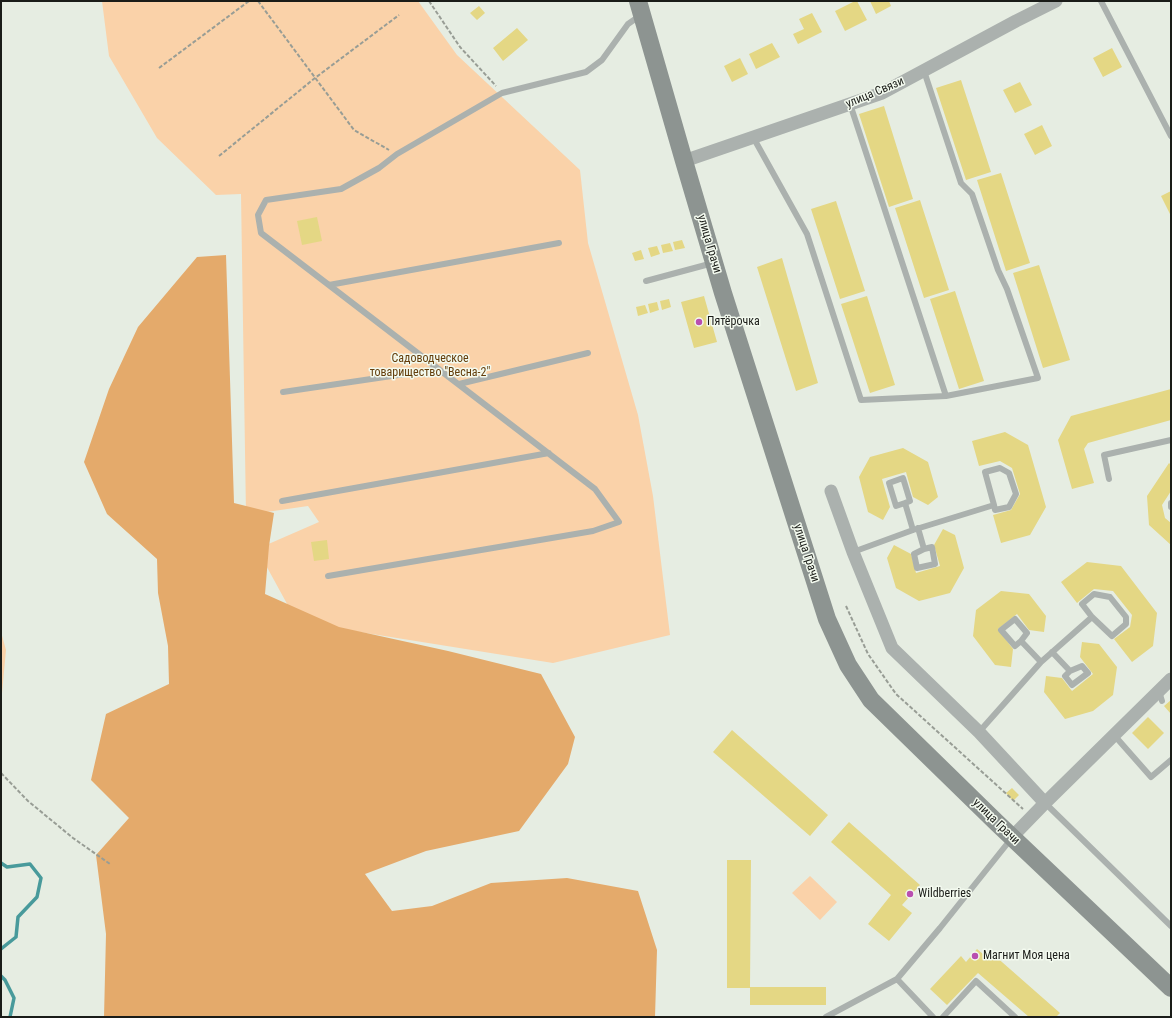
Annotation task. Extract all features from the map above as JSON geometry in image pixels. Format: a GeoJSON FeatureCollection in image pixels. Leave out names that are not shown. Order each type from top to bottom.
{"type":"FeatureCollection","features":[{"type":"Feature","properties":{"kind":"street","name":"улица Связи"},"geometry":{"type":"LineString","coordinates":[[684,161],[882,93],[1056,1]]}},
{"type":"Feature","properties":{"kind":"street","name":"улица Грачи"},"geometry":{"type":"LineString","coordinates":[[640,7],[714,263],[827,620],[848,664],[871,700],[1171,988]]}},
{"type":"Feature","properties":{"kind":"street"},"geometry":{"type":"LineString","coordinates":[[831,491],[853,552],[892,648],[979,732],[1045,803]]}},
{"type":"Feature","properties":{"kind":"street"},"geometry":{"type":"LineString","coordinates":[[1012,837],[1114,735],[1129,724],[1160,696],[1171,679]]}},
{"type":"Feature","properties":{"kind":"lane"},"geometry":{"type":"LineString","coordinates":[[1101,1],[1171,136]]}},
{"type":"Feature","properties":{"kind":"lane"},"geometry":{"type":"LineString","coordinates":[[328,576],[593,531],[619,522],[595,489],[261,232],[258,215],[266,200],[341,189],[379,168],[397,154],[502,92],[586,72],[602,60],[640,7]]}},
{"type":"Feature","properties":{"kind":"lane"},"geometry":{"type":"LineString","coordinates":[[753,137],[807,234],[861,400],[946,396],[1038,378],[1008,289],[998,270],[972,194],[961,183],[924,71]]}},
{"type":"Feature","properties":{"kind":"lane"},"geometry":{"type":"LineString","coordinates":[[850,104],[946,396]]}},
{"type":"Feature","properties":{"kind":"lane"},"geometry":{"type":"LineString","coordinates":[[329,285],[559,243]]}},
{"type":"Feature","properties":{"kind":"lane"},"geometry":{"type":"LineString","coordinates":[[646,281],[714,263]]}},
{"type":"Feature","properties":{"kind":"lane"},"geometry":{"type":"LineString","coordinates":[[459,384],[588,353]]}},
{"type":"Feature","properties":{"kind":"lane"},"geometry":{"type":"LineString","coordinates":[[283,392],[439,369]]}},
{"type":"Feature","properties":{"kind":"lane"},"geometry":{"type":"LineString","coordinates":[[1109,479],[1104,455],[1171,440]]}},
{"type":"Feature","properties":{"kind":"lane"},"geometry":{"type":"LineString","coordinates":[[282,501],[549,453]]}},
{"type":"Feature","properties":{"kind":"lane"},"geometry":{"type":"LineString","coordinates":[[1000,468],[1009,473],[1016,494],[1009,507],[995,510],[994,505],[985,472],[1000,468]]}},
{"type":"Feature","properties":{"kind":"lane"},"geometry":{"type":"LineString","coordinates":[[903,478],[910,501],[905,503],[896,506],[889,483],[903,478]]}},
{"type":"Feature","properties":{"kind":"lane"},"geometry":{"type":"LineString","coordinates":[[905,503],[924,549]]}},
{"type":"Feature","properties":{"kind":"lane"},"geometry":{"type":"LineString","coordinates":[[853,552],[916,529],[994,505]]}},
{"type":"Feature","properties":{"kind":"lane"},"geometry":{"type":"LineString","coordinates":[[1094,594],[1110,597],[1126,617],[1126,624],[1112,636],[1092,617],[1082,604],[1094,594]]}},
{"type":"Feature","properties":{"kind":"lane"},"geometry":{"type":"LineString","coordinates":[[979,732],[1041,662],[1092,617]]}},
{"type":"Feature","properties":{"kind":"lane"},"geometry":{"type":"LineString","coordinates":[[1015,619],[1027,633],[1021,641],[1015,646],[1001,630],[1015,619]]}},
{"type":"Feature","properties":{"kind":"lane"},"geometry":{"type":"LineString","coordinates":[[1021,641],[1041,662]]}},
{"type":"Feature","properties":{"kind":"lane"},"geometry":{"type":"LineString","coordinates":[[1052,652],[1070,671]]}},
{"type":"Feature","properties":{"kind":"lane"},"geometry":{"type":"LineString","coordinates":[[1114,735],[1151,777],[1171,760]]}},
{"type":"Feature","properties":{"kind":"lane"},"geometry":{"type":"LineString","coordinates":[[1045,803],[1171,926]]}},
{"type":"Feature","properties":{"kind":"lane"},"geometry":{"type":"LineString","coordinates":[[826,1017],[897,979],[940,928],[1012,837]]}},
{"type":"Feature","properties":{"kind":"lane"},"geometry":{"type":"LineString","coordinates":[[897,979],[933,1017]]}},
{"type":"Feature","properties":{"kind":"lane"},"geometry":{"type":"LineString","coordinates":[[943,1017],[976,981],[1015,1017]]}},
{"type":"Feature","properties":{"kind":"path"},"geometry":{"type":"LineString","coordinates":[[159,68],[249,1]]}},
{"type":"Feature","properties":{"kind":"path"},"geometry":{"type":"LineString","coordinates":[[258,1],[354,130],[397,154]]}},
{"type":"Feature","properties":{"kind":"path"},"geometry":{"type":"LineString","coordinates":[[429,1],[460,47],[502,92]]}},
{"type":"Feature","properties":{"kind":"path"},"geometry":{"type":"LineString","coordinates":[[219,156],[315,78],[399,15]]}},
{"type":"Feature","properties":{"kind":"path"},"geometry":{"type":"LineString","coordinates":[[846,606],[868,654],[896,694],[1032,817]]}},
{"type":"Feature","properties":{"kind":"path"},"geometry":{"type":"LineString","coordinates":[[1,774],[28,801],[73,838],[110,864]]}},
{"type":"Feature","properties":{"kind":"green space","name":"Садоводческое товарищество \"Весна-2\""},"geometry":{"type":"Polygon","coordinates":[[[102,1],[418,1],[457,55],[580,170],[588,243],[638,415],[653,496],[670,635],[553,663],[297,622],[257,549],[319,522],[308,506],[246,515],[241,194],[216,195],[157,138],[109,56],[102,1]]]}},
{"type":"Feature","properties":{"kind":"green space"},"geometry":{"type":"Polygon","coordinates":[[[1,632],[6,650],[1,704],[1,632]]]}},
{"type":"Feature","properties":{"kind":"green space"},"geometry":{"type":"Polygon","coordinates":[[[810,876],[837,902],[820,920],[792,893],[810,876]]]}},
{"type":"Feature","properties":{"kind":"shaded area"},"geometry":{"type":"Polygon","coordinates":[[[226,255],[234,503],[274,513],[269,546],[265,594],[339,627],[448,651],[541,674],[575,737],[568,764],[519,831],[426,851],[365,874],[392,911],[432,906],[491,883],[567,878],[638,891],[657,950],[655,1017],[104,1017],[106,934],[96,855],[129,818],[91,780],[106,714],[169,684],[168,646],[158,593],[157,559],[107,514],[84,462],[109,389],[138,327],[197,257],[226,255]]]}},
{"type":"Feature","properties":{"kind":"building"},"geometry":{"type":"Polygon","coordinates":[[[857,1],[867,20],[845,31],[835,11],[857,1]]]}},
{"type":"Feature","properties":{"kind":"building"},"geometry":{"type":"Polygon","coordinates":[[[870,1],[889,1],[891,6],[876,14],[870,1]]]}},
{"type":"Feature","properties":{"kind":"building"},"geometry":{"type":"Polygon","coordinates":[[[479,6],[485,13],[477,20],[470,13],[479,6]]]}},
{"type":"Feature","properties":{"kind":"building"},"geometry":{"type":"Polygon","coordinates":[[[812,13],[822,32],[798,44],[793,34],[804,29],[799,19],[812,13]]]}},
{"type":"Feature","properties":{"kind":"building"},"geometry":{"type":"Polygon","coordinates":[[[517,28],[528,40],[503,61],[493,48],[517,28]]]}},
{"type":"Feature","properties":{"kind":"building"},"geometry":{"type":"Polygon","coordinates":[[[772,43],[780,57],[756,69],[749,54],[772,43]]]}},
{"type":"Feature","properties":{"kind":"building"},"geometry":{"type":"Polygon","coordinates":[[[1112,48],[1122,67],[1103,77],[1093,58],[1112,48]]]}},
{"type":"Feature","properties":{"kind":"building"},"geometry":{"type":"Polygon","coordinates":[[[740,58],[748,74],[732,82],[724,66],[740,58]]]}},
{"type":"Feature","properties":{"kind":"building"},"geometry":{"type":"Polygon","coordinates":[[[961,80],[991,172],[966,180],[936,88],[961,80]]]}},
{"type":"Feature","properties":{"kind":"building"},"geometry":{"type":"Polygon","coordinates":[[[1020,82],[1032,105],[1015,113],[1003,90],[1020,82]]]}},
{"type":"Feature","properties":{"kind":"building"},"geometry":{"type":"Polygon","coordinates":[[[884,106],[913,199],[889,207],[859,114],[884,106]]]}},
{"type":"Feature","properties":{"kind":"building"},"geometry":{"type":"Polygon","coordinates":[[[1042,125],[1052,146],[1035,155],[1024,134],[1042,125]]]}},
{"type":"Feature","properties":{"kind":"building"},"geometry":{"type":"Polygon","coordinates":[[[1001,173],[1030,263],[1006,271],[977,180],[1001,173]]]}},
{"type":"Feature","properties":{"kind":"building"},"geometry":{"type":"Polygon","coordinates":[[[1171,191],[1171,216],[1161,196],[1171,191]]]}},
{"type":"Feature","properties":{"kind":"building"},"geometry":{"type":"Polygon","coordinates":[[[920,200],[949,290],[924,298],[895,208],[920,200]]]}},
{"type":"Feature","properties":{"kind":"building"},"geometry":{"type":"Polygon","coordinates":[[[836,201],[865,291],[840,299],[811,209],[836,201]]]}},
{"type":"Feature","properties":{"kind":"building"},"geometry":{"type":"Polygon","coordinates":[[[317,217],[322,241],[302,245],[297,221],[317,217]]]}},
{"type":"Feature","properties":{"kind":"building"},"geometry":{"type":"Polygon","coordinates":[[[682,240],[685,248],[675,250],[673,242],[682,240]]]}},
{"type":"Feature","properties":{"kind":"building"},"geometry":{"type":"Polygon","coordinates":[[[670,243],[673,251],[663,253],[661,245],[670,243]]]}},
{"type":"Feature","properties":{"kind":"building"},"geometry":{"type":"Polygon","coordinates":[[[657,246],[660,254],[651,257],[648,248],[657,246]]]}},
{"type":"Feature","properties":{"kind":"building"},"geometry":{"type":"Polygon","coordinates":[[[641,250],[644,259],[635,261],[632,253],[641,250]]]}},
{"type":"Feature","properties":{"kind":"building"},"geometry":{"type":"Polygon","coordinates":[[[782,258],[818,383],[796,391],[757,267],[782,258]]]}},
{"type":"Feature","properties":{"kind":"building"},"geometry":{"type":"Polygon","coordinates":[[[1039,265],[1070,360],[1043,368],[1013,273],[1039,265]]]}},
{"type":"Feature","properties":{"kind":"building"},"geometry":{"type":"Polygon","coordinates":[[[955,291],[984,381],[959,389],[930,299],[955,291]]]}},
{"type":"Feature","properties":{"kind":"building","name":"Пятёрочка"},"geometry":{"type":"Polygon","coordinates":[[[704,296],[717,342],[694,348],[681,302],[704,296]]]}},
{"type":"Feature","properties":{"kind":"building"},"geometry":{"type":"Polygon","coordinates":[[[867,296],[895,385],[870,393],[841,304],[867,296]]]}},
{"type":"Feature","properties":{"kind":"building"},"geometry":{"type":"Polygon","coordinates":[[[669,299],[671,307],[662,310],[660,301],[669,299]]]}},
{"type":"Feature","properties":{"kind":"building"},"geometry":{"type":"Polygon","coordinates":[[[657,302],[659,310],[650,313],[648,304],[657,302]]]}},
{"type":"Feature","properties":{"kind":"building"},"geometry":{"type":"Polygon","coordinates":[[[645,305],[648,313],[638,316],[636,307],[645,305]]]}},
{"type":"Feature","properties":{"kind":"building"},"geometry":{"type":"Polygon","coordinates":[[[1171,389],[1171,420],[1088,443],[1084,449],[1094,483],[1072,489],[1058,440],[1071,416],[1171,389]]]}},
{"type":"Feature","properties":{"kind":"building"},"geometry":{"type":"Polygon","coordinates":[[[1005,432],[1028,445],[1046,507],[1030,535],[1001,543],[993,515],[1011,510],[1020,494],[1012,468],[1000,461],[979,466],[972,441],[1005,432]]]}},
{"type":"Feature","properties":{"kind":"building"},"geometry":{"type":"Polygon","coordinates":[[[903,448],[928,462],[938,497],[928,505],[913,497],[906,472],[882,479],[890,507],[883,520],[868,512],[859,477],[870,457],[903,448]]]}},
{"type":"Feature","properties":{"kind":"building"},"geometry":{"type":"Polygon","coordinates":[[[1169,463],[1171,465],[1171,491],[1162,505],[1165,518],[1171,523],[1171,545],[1149,525],[1147,496],[1169,463]]]}},
{"type":"Feature","properties":{"kind":"building"},"geometry":{"type":"Polygon","coordinates":[[[943,529],[955,535],[964,568],[950,593],[919,601],[896,588],[887,558],[894,545],[911,554],[916,573],[940,566],[934,545],[943,529]]]}},
{"type":"Feature","properties":{"kind":"building"},"geometry":{"type":"Polygon","coordinates":[[[327,540],[329,559],[314,561],[311,542],[327,540]]]}},
{"type":"Feature","properties":{"kind":"building"},"geometry":{"type":"Polygon","coordinates":[[[1087,562],[1121,566],[1157,613],[1153,646],[1132,662],[1114,639],[1130,627],[1132,615],[1113,591],[1094,589],[1077,603],[1061,582],[1087,562]]]}},
{"type":"Feature","properties":{"kind":"building"},"geometry":{"type":"Polygon","coordinates":[[[1001,591],[1029,594],[1046,616],[1044,632],[1029,630],[1017,614],[998,629],[1013,649],[1011,667],[995,665],[973,636],[976,610],[1001,591]]]}},
{"type":"Feature","properties":{"kind":"building"},"geometry":{"type":"Polygon","coordinates":[[[1082,642],[1099,644],[1117,667],[1113,695],[1093,711],[1065,719],[1044,692],[1046,676],[1062,678],[1072,691],[1093,674],[1080,657],[1082,642]]]}},
{"type":"Feature","properties":{"kind":"building"},"geometry":{"type":"Polygon","coordinates":[[[1171,700],[1171,714],[1164,706],[1171,700]]]}},
{"type":"Feature","properties":{"kind":"building"},"geometry":{"type":"Polygon","coordinates":[[[1148,717],[1164,733],[1148,749],[1132,733],[1148,717]]]}},
{"type":"Feature","properties":{"kind":"building"},"geometry":{"type":"Polygon","coordinates":[[[732,730],[828,815],[810,836],[713,752],[732,730]]]}},
{"type":"Feature","properties":{"kind":"building"},"geometry":{"type":"Polygon","coordinates":[[[1012,788],[1019,795],[1013,801],[1006,793],[1012,788]]]}},
{"type":"Feature","properties":{"kind":"building"},"geometry":{"type":"Polygon","coordinates":[[[849,822],[920,885],[902,905],[912,913],[889,941],[868,924],[891,895],[831,842],[849,822]]]}},
{"type":"Feature","properties":{"kind":"building"},"geometry":{"type":"Polygon","coordinates":[[[727,860],[751,860],[750,987],[826,987],[826,1005],[750,1005],[750,988],[727,988],[727,860]]]}},
{"type":"Feature","properties":{"kind":"building"},"geometry":{"type":"Polygon","coordinates":[[[977,949],[990,960],[994,955],[1060,1013],[1056,1017],[1029,1017],[978,973],[947,1005],[930,989],[961,956],[966,962],[977,949]]]}},
{"type":"Feature","properties":{"kind":"waterway"},"geometry":{"type":"LineString","coordinates":[[1,863],[7,867],[30,864],[41,878],[37,897],[18,917],[16,937],[1,949]]}},
{"type":"Feature","properties":{"kind":"waterway"},"geometry":{"type":"LineString","coordinates":[[1,976],[5,980],[14,998],[10,1017]]}},
{"type":"Feature","properties":{"kind":"place","name":"Пятёрочка"},"geometry":{"type":"Point","coordinates":[699,322]}},
{"type":"Feature","properties":{"kind":"place","name":"Wildberries"},"geometry":{"type":"Point","coordinates":[910,894]}},
{"type":"Feature","properties":{"kind":"place","name":"Магнит Моя цена"},"geometry":{"type":"Point","coordinates":[975,956]}}]}
